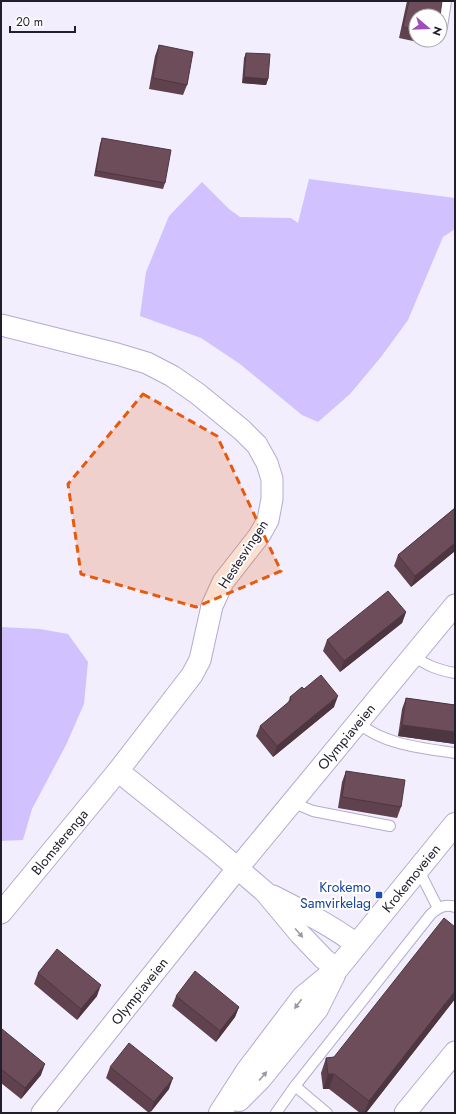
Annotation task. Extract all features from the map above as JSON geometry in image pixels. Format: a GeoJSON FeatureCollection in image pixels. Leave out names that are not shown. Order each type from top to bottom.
{"type":"FeatureCollection","features":[{"type":"Feature","properties":{"kind":"main road","name":"Krokemoveien"},"geometry":{"type":"LineString","coordinates":[[225,1113],[260,1079],[317,1010],[337,969],[455,824]]}},
{"type":"Feature","properties":{"kind":"main road","name":"Krokemoveien"},"geometry":{"type":"LineString","coordinates":[[220,1113],[247,1071],[303,997],[337,969]]}},
{"type":"Feature","properties":{"kind":"street","name":"Hestesvingen"},"geometry":{"type":"LineString","coordinates":[[1,325],[116,354],[147,364],[172,376],[198,394],[242,430],[257,445],[267,464],[272,479],[272,499],[268,520],[259,536],[223,582],[212,606],[200,660],[180,692],[118,771]]}},
{"type":"Feature","properties":{"kind":"street","name":"Olympiaveien"},"geometry":{"type":"LineString","coordinates":[[42,1113],[237,869],[455,605]]}},
{"type":"Feature","properties":{"kind":"street"},"geometry":{"type":"LineString","coordinates":[[118,771],[265,892],[300,934],[324,959],[337,969]]}},
{"type":"Feature","properties":{"kind":"street","name":"Blomsterenga"},"geometry":{"type":"LineString","coordinates":[[1,913],[118,771]]}},
{"type":"Feature","properties":{"kind":"street"},"geometry":{"type":"LineString","coordinates":[[265,892],[313,917],[356,944]]}},
{"type":"Feature","properties":{"kind":"street"},"geometry":{"type":"LineString","coordinates":[[405,1113],[455,1052]]}},
{"type":"Feature","properties":{"kind":"lane"},"geometry":{"type":"LineString","coordinates":[[413,655],[421,662],[432,668],[455,673]]}},
{"type":"Feature","properties":{"kind":"lane"},"geometry":{"type":"LineString","coordinates":[[358,723],[377,735],[399,743],[455,753]]}},
{"type":"Feature","properties":{"kind":"lane"},"geometry":{"type":"LineString","coordinates":[[294,800],[301,806],[313,811],[390,826]]}},
{"type":"Feature","properties":{"kind":"lane"},"geometry":{"type":"LineString","coordinates":[[418,869],[438,908]]}},
{"type":"Feature","properties":{"kind":"lane"},"geometry":{"type":"LineString","coordinates":[[276,1113],[295,1086],[431,914],[438,908],[446,905],[455,907]]}},
{"type":"Feature","properties":{"kind":"lane"},"geometry":{"type":"LineString","coordinates":[[295,1086],[327,1113]]}},
{"type":"Feature","properties":{"kind":"highlighted area"},"geometry":{"type":"Polygon","coordinates":[[[143,394],[217,436],[281,571],[196,607],[81,574],[68,484],[143,394]]]}},
{"type":"Feature","properties":{"kind":"shaded area"},"geometry":{"type":"Polygon","coordinates":[[[309,179],[455,198],[455,229],[443,237],[408,320],[381,357],[350,394],[318,422],[302,415],[240,364],[201,338],[140,316],[146,272],[169,216],[202,182],[229,209],[240,217],[291,218],[298,223],[309,179]]]}},
{"type":"Feature","properties":{"kind":"shaded area"},"geometry":{"type":"Polygon","coordinates":[[[1,627],[40,629],[68,634],[88,662],[84,704],[66,745],[32,809],[23,840],[1,841],[1,627]]]}},
{"type":"Feature","properties":{"kind":"building"},"geometry":{"type":"Polygon","coordinates":[[[409,1],[442,1],[441,8],[408,8],[408,28],[403,27],[409,1]]]}},
{"type":"Feature","properties":{"kind":"building"},"geometry":{"type":"Polygon","coordinates":[[[159,45],[193,52],[187,85],[153,78],[159,45]]]}},
{"type":"Feature","properties":{"kind":"building"},"geometry":{"type":"Polygon","coordinates":[[[246,53],[270,54],[268,79],[244,77],[246,53]]]}},
{"type":"Feature","properties":{"kind":"building"},"geometry":{"type":"Polygon","coordinates":[[[102,138],[171,150],[165,183],[96,171],[102,138]]]}},
{"type":"Feature","properties":{"kind":"building"},"geometry":{"type":"Polygon","coordinates":[[[455,508],[455,543],[415,576],[398,555],[455,508]]]}},
{"type":"Feature","properties":{"kind":"building"},"geometry":{"type":"Polygon","coordinates":[[[388,591],[406,612],[344,661],[327,640],[388,591]]]}},
{"type":"Feature","properties":{"kind":"building"},"geometry":{"type":"Polygon","coordinates":[[[321,675],[338,696],[277,746],[260,726],[291,700],[290,697],[302,687],[304,689],[321,675]]]}},
{"type":"Feature","properties":{"kind":"building"},"geometry":{"type":"Polygon","coordinates":[[[406,698],[455,705],[455,732],[402,725],[406,698]]]}},
{"type":"Feature","properties":{"kind":"building"},"geometry":{"type":"Polygon","coordinates":[[[346,771],[405,780],[401,807],[342,797],[346,771]]]}},
{"type":"Feature","properties":{"kind":"building"},"geometry":{"type":"Polygon","coordinates":[[[444,918],[455,927],[455,991],[369,1101],[334,1074],[328,1074],[326,1058],[334,1057],[444,918]]]}},
{"type":"Feature","properties":{"kind":"building"},"geometry":{"type":"Polygon","coordinates":[[[57,949],[101,985],[81,1009],[38,973],[57,949]]]}},
{"type":"Feature","properties":{"kind":"building"},"geometry":{"type":"Polygon","coordinates":[[[195,971],[239,1007],[220,1031],[176,996],[195,971]]]}},
{"type":"Feature","properties":{"kind":"building"},"geometry":{"type":"Polygon","coordinates":[[[1,1029],[45,1064],[25,1088],[1,1069],[1,1029]]]}},
{"type":"Feature","properties":{"kind":"building"},"geometry":{"type":"Polygon","coordinates":[[[129,1043],[173,1078],[154,1102],[110,1067],[129,1043]]]}},
{"type":"Feature","properties":{"kind":"place","name":"Krokemo Samvirkelag"},"geometry":{"type":"Point","coordinates":[379,895]}}]}
